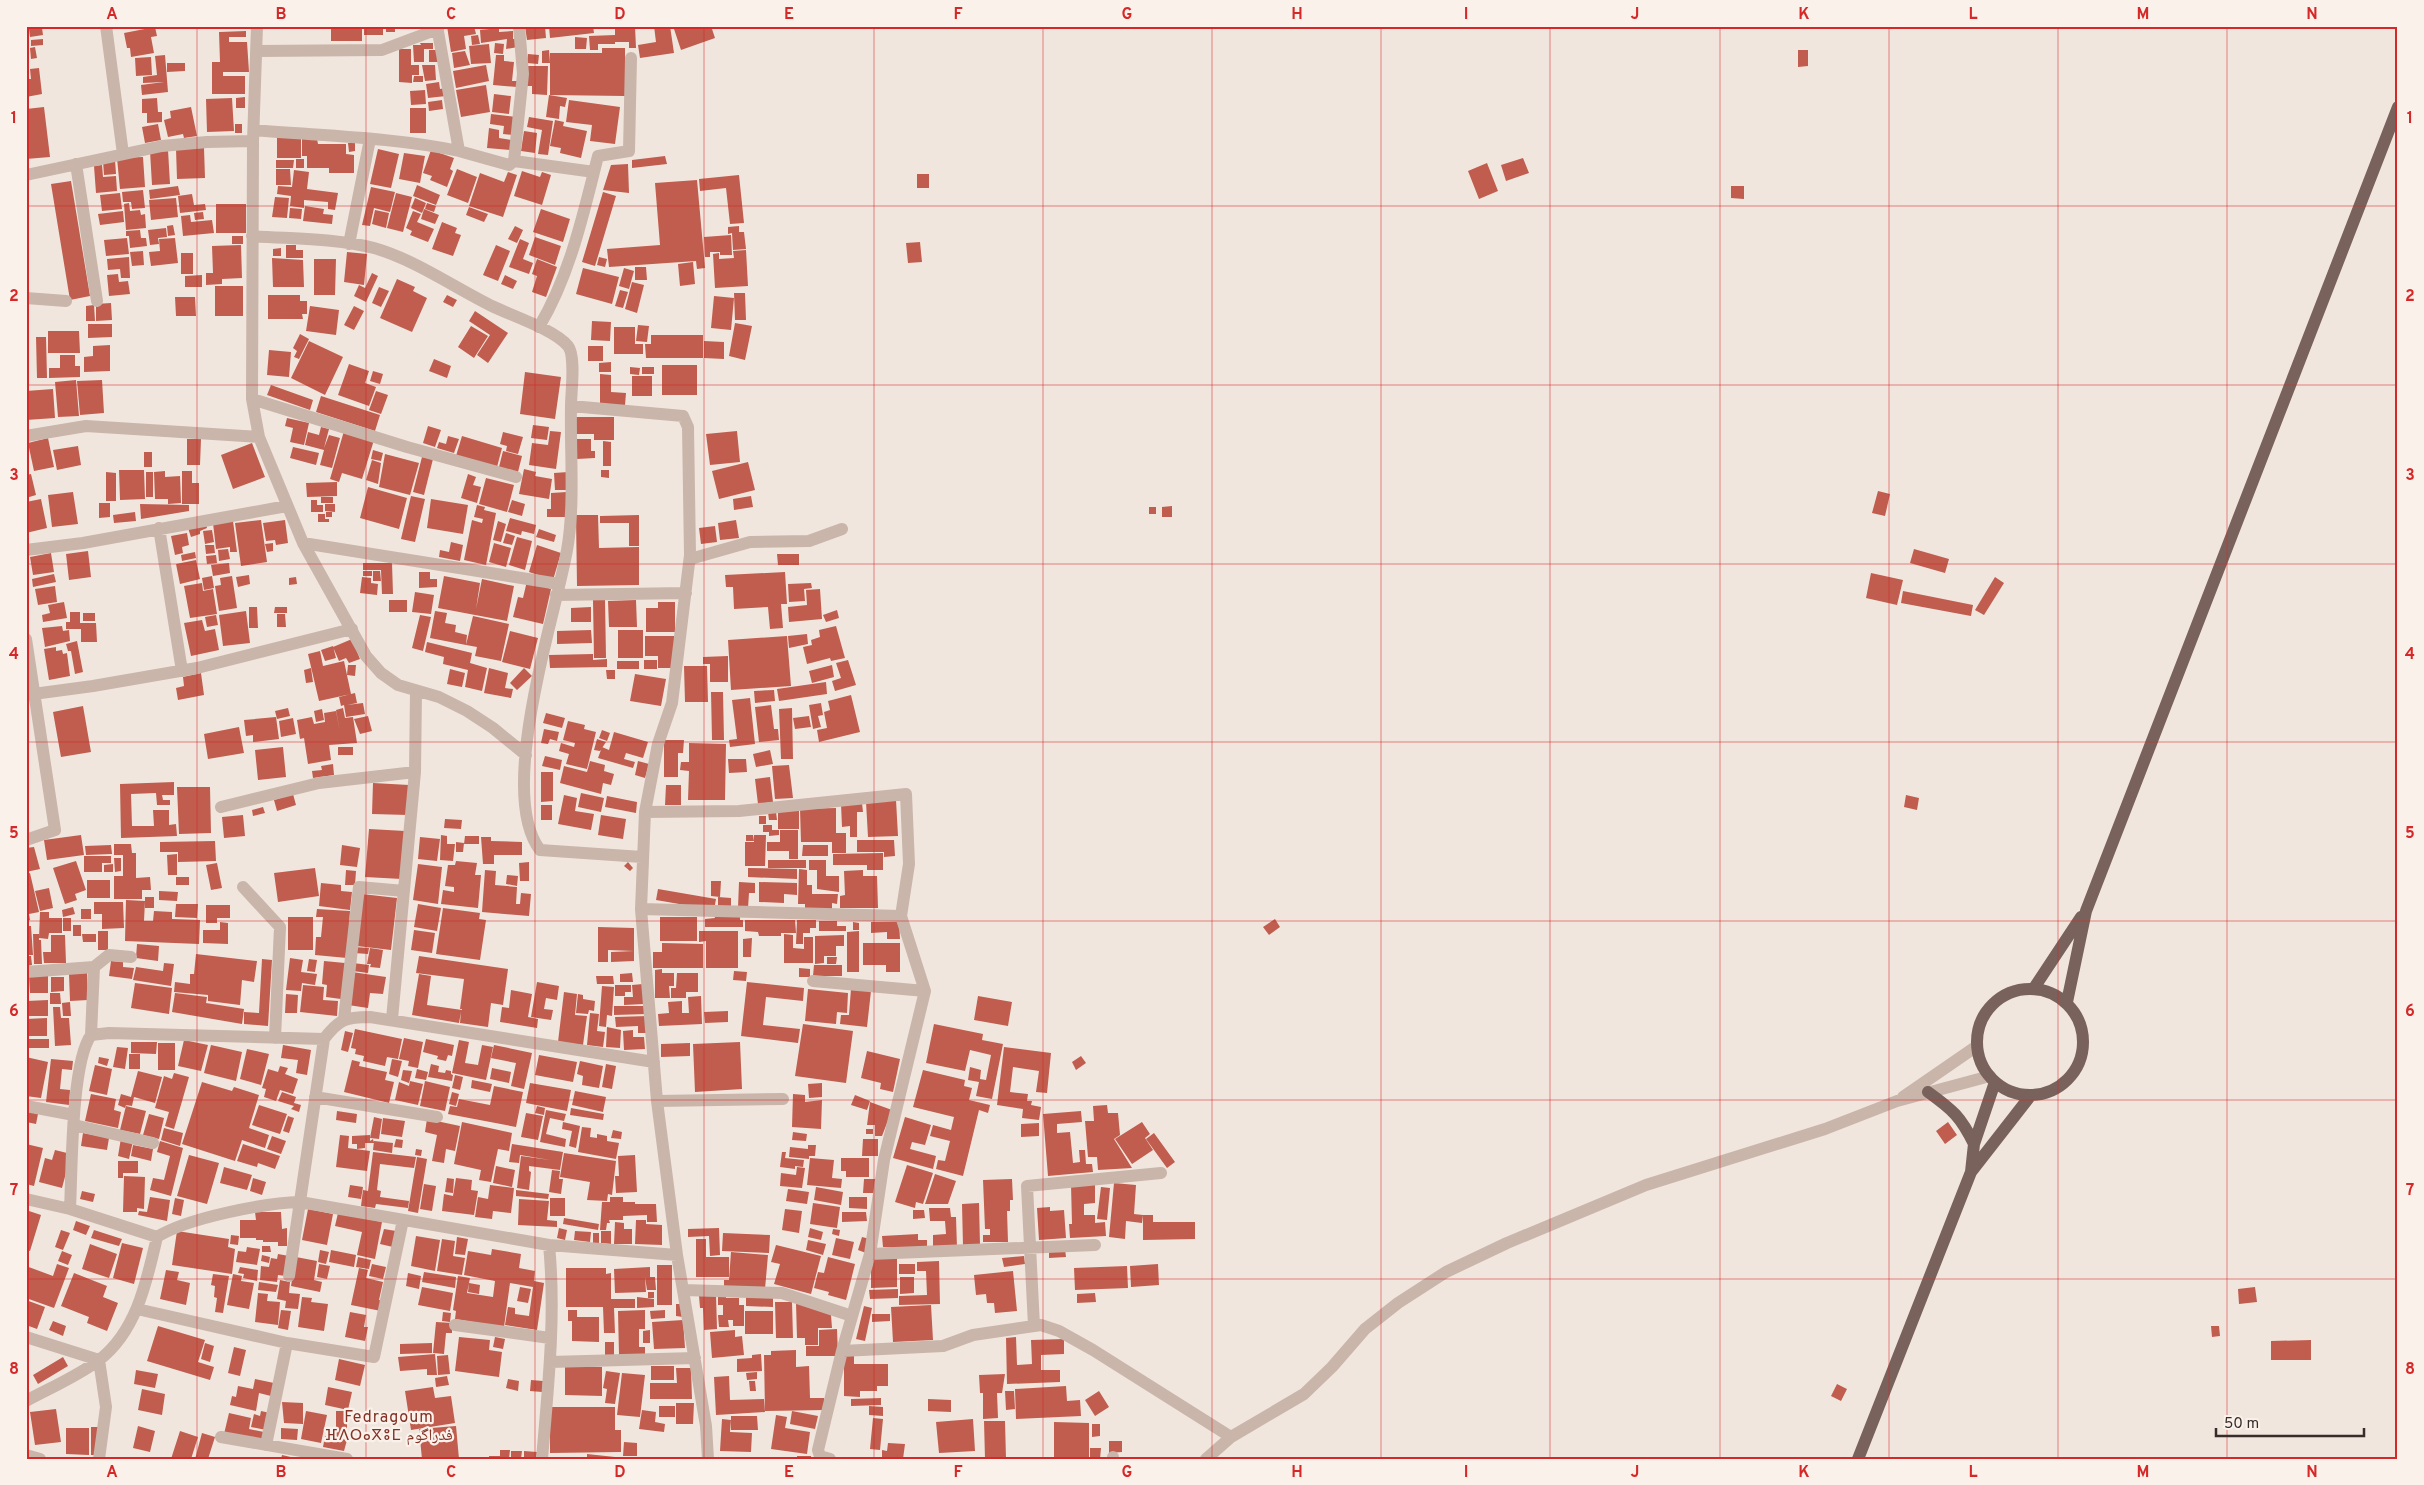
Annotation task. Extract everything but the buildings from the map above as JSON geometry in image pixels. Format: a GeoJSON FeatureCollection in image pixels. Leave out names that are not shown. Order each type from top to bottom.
{"type":"FeatureCollection","features":[{"type":"Feature","properties":{"kind":"main road"},"geometry":{"type":"LineString","coordinates":[[2067,1002],[2086,911],[2398,107]]}},
{"type":"Feature","properties":{"kind":"main road"},"geometry":{"type":"LineString","coordinates":[[2034,988],[2086,911]]}},
{"type":"Feature","properties":{"kind":"main road"},"geometry":{"type":"LineString","coordinates":[[2034,988],[2052,992],[2067,1002],[2079,1020],[2084,1040],[2080,1061],[2069,1078],[2052,1091],[2031,1095],[2012,1092],[1993,1079],[1980,1059],[1977,1046],[1980,1023],[1993,1004],[2011,991],[2034,988]]}},
{"type":"Feature","properties":{"kind":"main road"},"geometry":{"type":"LineString","coordinates":[[1858,1459],[1971,1172],[1974,1144],[1993,1079]]}},
{"type":"Feature","properties":{"kind":"main road"},"geometry":{"type":"LineString","coordinates":[[1928,1092],[1951,1108],[1964,1122],[1974,1144]]}},
{"type":"Feature","properties":{"kind":"main road"},"geometry":{"type":"LineString","coordinates":[[1971,1172],[2031,1095]]}},
{"type":"Feature","properties":{"kind":"street"},"geometry":{"type":"LineString","coordinates":[[106,26],[123,154]]}},
{"type":"Feature","properties":{"kind":"street"},"geometry":{"type":"LineString","coordinates":[[257,26],[253,136],[252,399],[259,437],[304,543],[366,656],[381,673],[398,685],[439,696],[467,711],[493,728],[526,755]]}},
{"type":"Feature","properties":{"kind":"street"},"geometry":{"type":"LineString","coordinates":[[26,175],[162,146],[253,136],[370,139],[433,146],[509,165],[514,161],[523,74],[520,26]]}},
{"type":"Feature","properties":{"kind":"street"},"geometry":{"type":"LineString","coordinates":[[256,51],[382,50],[437,28],[459,151]]}},
{"type":"Feature","properties":{"kind":"street"},"geometry":{"type":"LineString","coordinates":[[539,327],[553,304],[571,258],[598,156],[629,151],[631,58]]}},
{"type":"Feature","properties":{"kind":"street"},"geometry":{"type":"LineString","coordinates":[[350,244],[370,139]]}},
{"type":"Feature","properties":{"kind":"street"},"geometry":{"type":"LineString","coordinates":[[514,161],[594,172]]}},
{"type":"Feature","properties":{"kind":"street"},"geometry":{"type":"LineString","coordinates":[[76,164],[97,301]]}},
{"type":"Feature","properties":{"kind":"street"},"geometry":{"type":"LineString","coordinates":[[252,236],[350,244],[397,256],[494,307],[539,327],[568,345],[572,354],[568,549],[534,691],[526,755],[525,788],[528,825],[534,841],[540,850],[642,856]]}},
{"type":"Feature","properties":{"kind":"street"},"geometry":{"type":"LineString","coordinates":[[26,298],[66,301]]}},
{"type":"Feature","properties":{"kind":"street"},"geometry":{"type":"LineString","coordinates":[[252,399],[407,447],[516,477]]}},
{"type":"Feature","properties":{"kind":"street"},"geometry":{"type":"LineString","coordinates":[[571,406],[683,416],[688,427],[692,540],[672,704],[658,744],[645,812],[642,856],[642,910],[657,1101],[677,1255],[706,1426],[708,1459]]}},
{"type":"Feature","properties":{"kind":"street"},"geometry":{"type":"LineString","coordinates":[[26,436],[86,426],[259,437]]}},
{"type":"Feature","properties":{"kind":"street"},"geometry":{"type":"LineString","coordinates":[[26,550],[83,542],[287,506]]}},
{"type":"Feature","properties":{"kind":"street"},"geometry":{"type":"LineString","coordinates":[[159,528],[182,671]]}},
{"type":"Feature","properties":{"kind":"street"},"geometry":{"type":"LineString","coordinates":[[690,559],[750,542],[809,542],[842,529]]}},
{"type":"Feature","properties":{"kind":"street"},"geometry":{"type":"LineString","coordinates":[[304,543],[557,590],[686,593]]}},
{"type":"Feature","properties":{"kind":"street"},"geometry":{"type":"LineString","coordinates":[[30,695],[182,671],[352,629]]}},
{"type":"Feature","properties":{"kind":"street"},"geometry":{"type":"LineString","coordinates":[[26,638],[30,695],[55,830],[26,840]]}},
{"type":"Feature","properties":{"kind":"street"},"geometry":{"type":"LineString","coordinates":[[392,1019],[414,772],[416,691]]}},
{"type":"Feature","properties":{"kind":"street"},"geometry":{"type":"LineString","coordinates":[[221,807],[320,784],[414,772]]}},
{"type":"Feature","properties":{"kind":"street"},"geometry":{"type":"LineString","coordinates":[[645,812],[739,811],[906,794],[909,864],[901,916],[925,991],[884,1160],[870,1254],[842,1351],[818,1450],[820,1456],[830,1459]]}},
{"type":"Feature","properties":{"kind":"street"},"geometry":{"type":"LineString","coordinates":[[243,887],[280,927],[275,1038]]}},
{"type":"Feature","properties":{"kind":"street"},"geometry":{"type":"LineString","coordinates":[[344,1019],[359,887],[404,891]]}},
{"type":"Feature","properties":{"kind":"street"},"geometry":{"type":"LineString","coordinates":[[642,910],[901,916]]}},
{"type":"Feature","properties":{"kind":"street"},"geometry":{"type":"LineString","coordinates":[[26,972],[94,968],[109,955],[131,958]]}},
{"type":"Feature","properties":{"kind":"street"},"geometry":{"type":"LineString","coordinates":[[70,1209],[74,1120],[81,1057],[85,1043],[91,1035],[94,968]]}},
{"type":"Feature","properties":{"kind":"street"},"geometry":{"type":"LineString","coordinates":[[813,982],[925,991]]}},
{"type":"Feature","properties":{"kind":"street"},"geometry":{"type":"LineString","coordinates":[[289,1276],[324,1039],[334,1026],[344,1019],[370,1017],[392,1019],[654,1062]]}},
{"type":"Feature","properties":{"kind":"street"},"geometry":{"type":"LineString","coordinates":[[91,1035],[109,1033],[324,1039]]}},
{"type":"Feature","properties":{"kind":"street"},"geometry":{"type":"LineString","coordinates":[[1897,1101],[1977,1046]]}},
{"type":"Feature","properties":{"kind":"street"},"geometry":{"type":"LineString","coordinates":[[1206,1459],[1231,1437],[1304,1394],[1332,1367],[1365,1329],[1398,1303],[1446,1272],[1515,1240],[1646,1186],[1825,1129],[1897,1101],[1928,1092],[1993,1079]]}},
{"type":"Feature","properties":{"kind":"street"},"geometry":{"type":"LineString","coordinates":[[315,1097],[437,1116]]}},
{"type":"Feature","properties":{"kind":"street"},"geometry":{"type":"LineString","coordinates":[[657,1101],[783,1099]]}},
{"type":"Feature","properties":{"kind":"street"},"geometry":{"type":"LineString","coordinates":[[26,1106],[153,1143]]}},
{"type":"Feature","properties":{"kind":"street"},"geometry":{"type":"LineString","coordinates":[[1034,1326],[1026,1186],[1161,1173]]}},
{"type":"Feature","properties":{"kind":"street"},"geometry":{"type":"LineString","coordinates":[[26,1199],[70,1209],[157,1238],[179,1226],[276,1203],[300,1202],[548,1245],[677,1255]]}},
{"type":"Feature","properties":{"kind":"street"},"geometry":{"type":"LineString","coordinates":[[137,1309],[287,1343],[374,1357],[403,1220]]}},
{"type":"Feature","properties":{"kind":"street"},"geometry":{"type":"LineString","coordinates":[[26,1401],[99,1360],[113,1346],[137,1309],[148,1278],[157,1238]]}},
{"type":"Feature","properties":{"kind":"street"},"geometry":{"type":"LineString","coordinates":[[542,1459],[550,1362],[551,1271],[548,1245]]}},
{"type":"Feature","properties":{"kind":"street"},"geometry":{"type":"LineString","coordinates":[[870,1254],[1094,1245]]}},
{"type":"Feature","properties":{"kind":"street"},"geometry":{"type":"LineString","coordinates":[[684,1290],[782,1292],[852,1316]]}},
{"type":"Feature","properties":{"kind":"street"},"geometry":{"type":"LineString","coordinates":[[455,1325],[550,1338]]}},
{"type":"Feature","properties":{"kind":"street"},"geometry":{"type":"LineString","coordinates":[[842,1351],[943,1346],[973,1335],[1034,1326],[1050,1328],[1068,1335],[1231,1437]]}},
{"type":"Feature","properties":{"kind":"street"},"geometry":{"type":"LineString","coordinates":[[26,1337],[99,1360]]}},
{"type":"Feature","properties":{"kind":"street"},"geometry":{"type":"LineString","coordinates":[[266,1445],[287,1343]]}},
{"type":"Feature","properties":{"kind":"street"},"geometry":{"type":"LineString","coordinates":[[550,1362],[695,1358]]}},
{"type":"Feature","properties":{"kind":"street"},"geometry":{"type":"LineString","coordinates":[[99,1360],[106,1407],[100,1459]]}},
{"type":"Feature","properties":{"kind":"street"},"geometry":{"type":"LineString","coordinates":[[221,1437],[347,1459]]}},
{"type":"Feature","properties":{"kind":"street"},"geometry":{"type":"LineString","coordinates":[[26,1455],[40,1459]]}},
{"type":"Feature","properties":{"kind":"district","name":"Fedragoum ⴼⴷⵔⴰⴳⵓⵎ فدراگوم"},"geometry":{"type":"Point","coordinates":[389,1425]}}]}
